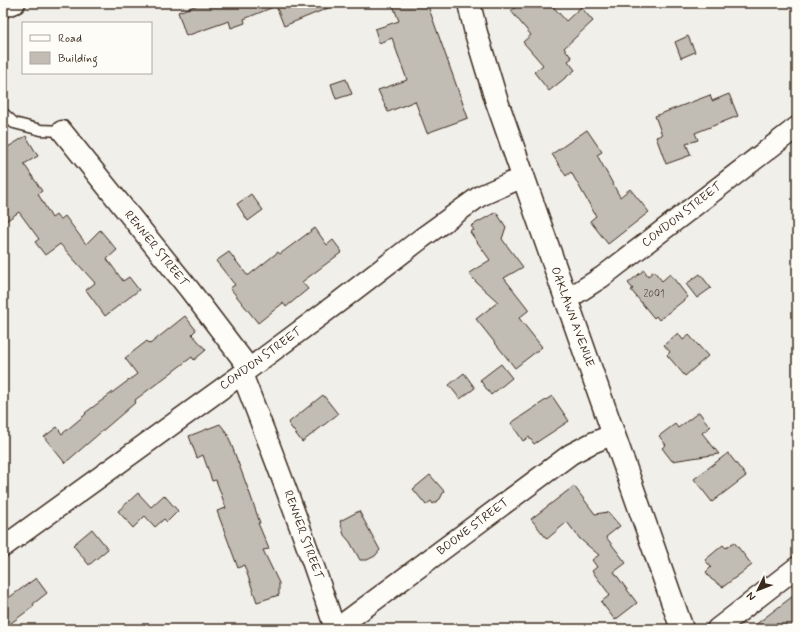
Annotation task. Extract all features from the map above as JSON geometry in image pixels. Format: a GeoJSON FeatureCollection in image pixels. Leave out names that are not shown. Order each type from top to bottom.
{"type":"FeatureCollection","features":[{"type":"Feature","properties":{"kind":"street"},"geometry":{"type":"LineString","coordinates":[[3,7],[15,3]]}},
{"type":"Feature","properties":{"kind":"street","name":"OAKLAWN AVENUE"},"geometry":{"type":"LineString","coordinates":[[469,3],[476,33],[496,99],[682,629]]}},
{"type":"Feature","properties":{"kind":"street","name":"CONDON STREET"},"geometry":{"type":"LineString","coordinates":[[566,300],[602,277],[797,127]]}},
{"type":"Feature","properties":{"kind":"street","name":"RENNER STREET"},"geometry":{"type":"LineString","coordinates":[[62,131],[189,289],[245,371],[336,629]]}},
{"type":"Feature","properties":{"kind":"street","name":"CONDON STREET"},"geometry":{"type":"LineString","coordinates":[[3,547],[245,371],[480,196],[523,177]]}},
{"type":"Feature","properties":{"kind":"street","name":"BOONE STREET"},"geometry":{"type":"LineString","coordinates":[[336,629],[571,454],[614,434]]}},
{"type":"Feature","properties":{"kind":"street"},"geometry":{"type":"LineString","coordinates":[[717,629],[797,567]]}},
{"type":"Feature","properties":{"kind":"lane"},"geometry":{"type":"LineString","coordinates":[[3,113],[14,123],[41,130],[62,131]]}},
{"type":"Feature","properties":{"kind":"building"},"geometry":{"type":"Polygon","coordinates":[[[203,3],[338,4],[284,26],[276,6],[244,19],[245,23],[231,28],[229,21],[186,36],[178,12],[203,3]]]}},
{"type":"Feature","properties":{"kind":"building"},"geometry":{"type":"Polygon","coordinates":[[[392,3],[427,3],[468,118],[427,133],[415,101],[388,112],[378,90],[407,80],[392,38],[379,43],[375,29],[399,21],[392,3]]]}},
{"type":"Feature","properties":{"kind":"building"},"geometry":{"type":"Polygon","coordinates":[[[521,3],[550,3],[566,21],[581,7],[593,21],[564,48],[572,58],[568,61],[575,70],[549,91],[534,72],[543,65],[523,42],[531,35],[511,11],[521,3]]]}},
{"type":"Feature","properties":{"kind":"building"},"geometry":{"type":"Polygon","coordinates":[[[688,36],[695,52],[681,58],[675,42],[688,36]]]}},
{"type":"Feature","properties":{"kind":"building"},"geometry":{"type":"Polygon","coordinates":[[[346,79],[352,94],[336,99],[331,84],[346,79]]]}},
{"type":"Feature","properties":{"kind":"building"},"geometry":{"type":"Polygon","coordinates":[[[729,94],[738,116],[695,133],[698,140],[686,144],[691,155],[666,164],[656,137],[662,135],[655,116],[710,95],[712,101],[729,94]]]}},
{"type":"Feature","properties":{"kind":"building"},"geometry":{"type":"Polygon","coordinates":[[[587,130],[602,152],[597,155],[620,197],[630,189],[649,212],[608,244],[590,221],[596,216],[571,172],[566,176],[552,154],[587,130]]]}},
{"type":"Feature","properties":{"kind":"building"},"geometry":{"type":"Polygon","coordinates":[[[26,136],[38,156],[24,164],[42,191],[38,194],[52,218],[56,215],[60,220],[65,216],[86,244],[100,230],[117,250],[107,259],[123,281],[129,277],[139,290],[105,316],[86,290],[95,283],[60,244],[45,255],[35,242],[39,239],[19,212],[3,223],[3,150],[26,136]]]}},
{"type":"Feature","properties":{"kind":"building"},"geometry":{"type":"Polygon","coordinates":[[[251,194],[263,210],[248,221],[237,204],[251,194]]]}},
{"type":"Feature","properties":{"kind":"building"},"geometry":{"type":"Polygon","coordinates":[[[496,212],[506,227],[502,239],[523,267],[504,278],[529,310],[519,318],[542,347],[515,368],[476,319],[498,302],[476,282],[469,273],[490,260],[470,232],[474,230],[471,226],[496,212]]]}},
{"type":"Feature","properties":{"kind":"building"},"geometry":{"type":"Polygon","coordinates":[[[315,228],[327,245],[333,240],[342,252],[302,282],[308,289],[286,307],[283,303],[258,323],[230,288],[235,285],[216,261],[229,252],[247,275],[249,275],[278,252],[280,254],[315,228]]]}},
{"type":"Feature","properties":{"kind":"building"},"geometry":{"type":"Polygon","coordinates":[[[644,270],[648,276],[654,271],[662,281],[670,274],[688,297],[659,320],[656,316],[654,318],[631,290],[633,289],[628,283],[644,270]]]}},
{"type":"Feature","properties":{"kind":"building"},"geometry":{"type":"Polygon","coordinates":[[[700,274],[711,288],[697,298],[686,284],[700,274]]]}},
{"type":"Feature","properties":{"kind":"building"},"geometry":{"type":"Polygon","coordinates":[[[185,316],[196,330],[192,334],[206,350],[194,360],[192,357],[135,400],[136,402],[65,463],[44,437],[57,427],[62,434],[86,414],[85,413],[137,374],[125,358],[147,341],[150,344],[185,316]]]}},
{"type":"Feature","properties":{"kind":"building"},"geometry":{"type":"Polygon","coordinates":[[[678,333],[683,340],[689,335],[708,356],[685,376],[667,355],[670,352],[664,345],[678,333]]]}},
{"type":"Feature","properties":{"kind":"building"},"geometry":{"type":"Polygon","coordinates":[[[501,364],[512,378],[491,395],[480,380],[501,364]]]}},
{"type":"Feature","properties":{"kind":"building"},"geometry":{"type":"Polygon","coordinates":[[[464,373],[475,388],[460,399],[449,385],[464,373]]]}},
{"type":"Feature","properties":{"kind":"building"},"geometry":{"type":"Polygon","coordinates":[[[323,395],[338,414],[302,442],[288,423],[323,395]]]}},
{"type":"Feature","properties":{"kind":"building"},"geometry":{"type":"Polygon","coordinates":[[[552,396],[569,421],[534,444],[529,437],[523,441],[511,423],[552,396]]]}},
{"type":"Feature","properties":{"kind":"building"},"geometry":{"type":"Polygon","coordinates":[[[699,412],[710,427],[702,433],[719,454],[672,461],[662,448],[666,445],[659,436],[675,424],[678,428],[699,412]]]}},
{"type":"Feature","properties":{"kind":"building"},"geometry":{"type":"Polygon","coordinates":[[[220,424],[227,433],[250,494],[260,523],[258,523],[269,549],[263,550],[279,583],[279,595],[257,602],[244,565],[238,568],[217,511],[226,508],[216,480],[212,481],[203,455],[197,458],[189,436],[220,424]]]}},
{"type":"Feature","properties":{"kind":"building"},"geometry":{"type":"Polygon","coordinates":[[[728,453],[746,476],[712,502],[694,479],[728,453]]]}},
{"type":"Feature","properties":{"kind":"building"},"geometry":{"type":"Polygon","coordinates":[[[430,475],[444,491],[440,499],[433,504],[431,501],[426,505],[413,489],[430,475]]]}},
{"type":"Feature","properties":{"kind":"building"},"geometry":{"type":"Polygon","coordinates":[[[574,486],[595,514],[608,512],[620,526],[606,537],[626,563],[614,572],[637,603],[615,620],[601,602],[610,595],[592,571],[597,567],[592,560],[599,555],[580,539],[567,522],[547,539],[531,519],[574,486]]]}},
{"type":"Feature","properties":{"kind":"building"},"geometry":{"type":"Polygon","coordinates":[[[138,493],[151,507],[164,495],[178,511],[167,522],[164,519],[155,527],[145,516],[133,528],[118,511],[138,493]]]}},
{"type":"Feature","properties":{"kind":"building"},"geometry":{"type":"Polygon","coordinates":[[[359,511],[380,550],[375,556],[367,560],[360,560],[350,542],[344,535],[340,521],[359,511]]]}},
{"type":"Feature","properties":{"kind":"building"},"geometry":{"type":"Polygon","coordinates":[[[92,529],[108,549],[89,565],[73,545],[92,529]]]}},
{"type":"Feature","properties":{"kind":"building"},"geometry":{"type":"Polygon","coordinates":[[[734,542],[752,565],[723,587],[711,579],[706,572],[711,567],[705,560],[723,545],[726,548],[734,542]]]}},
{"type":"Feature","properties":{"kind":"building"},"geometry":{"type":"Polygon","coordinates":[[[36,578],[47,593],[33,604],[34,606],[3,629],[3,602],[36,578]]]}},
{"type":"Feature","properties":{"kind":"building"},"geometry":{"type":"Polygon","coordinates":[[[797,593],[797,629],[750,629],[797,593]]]}}]}
